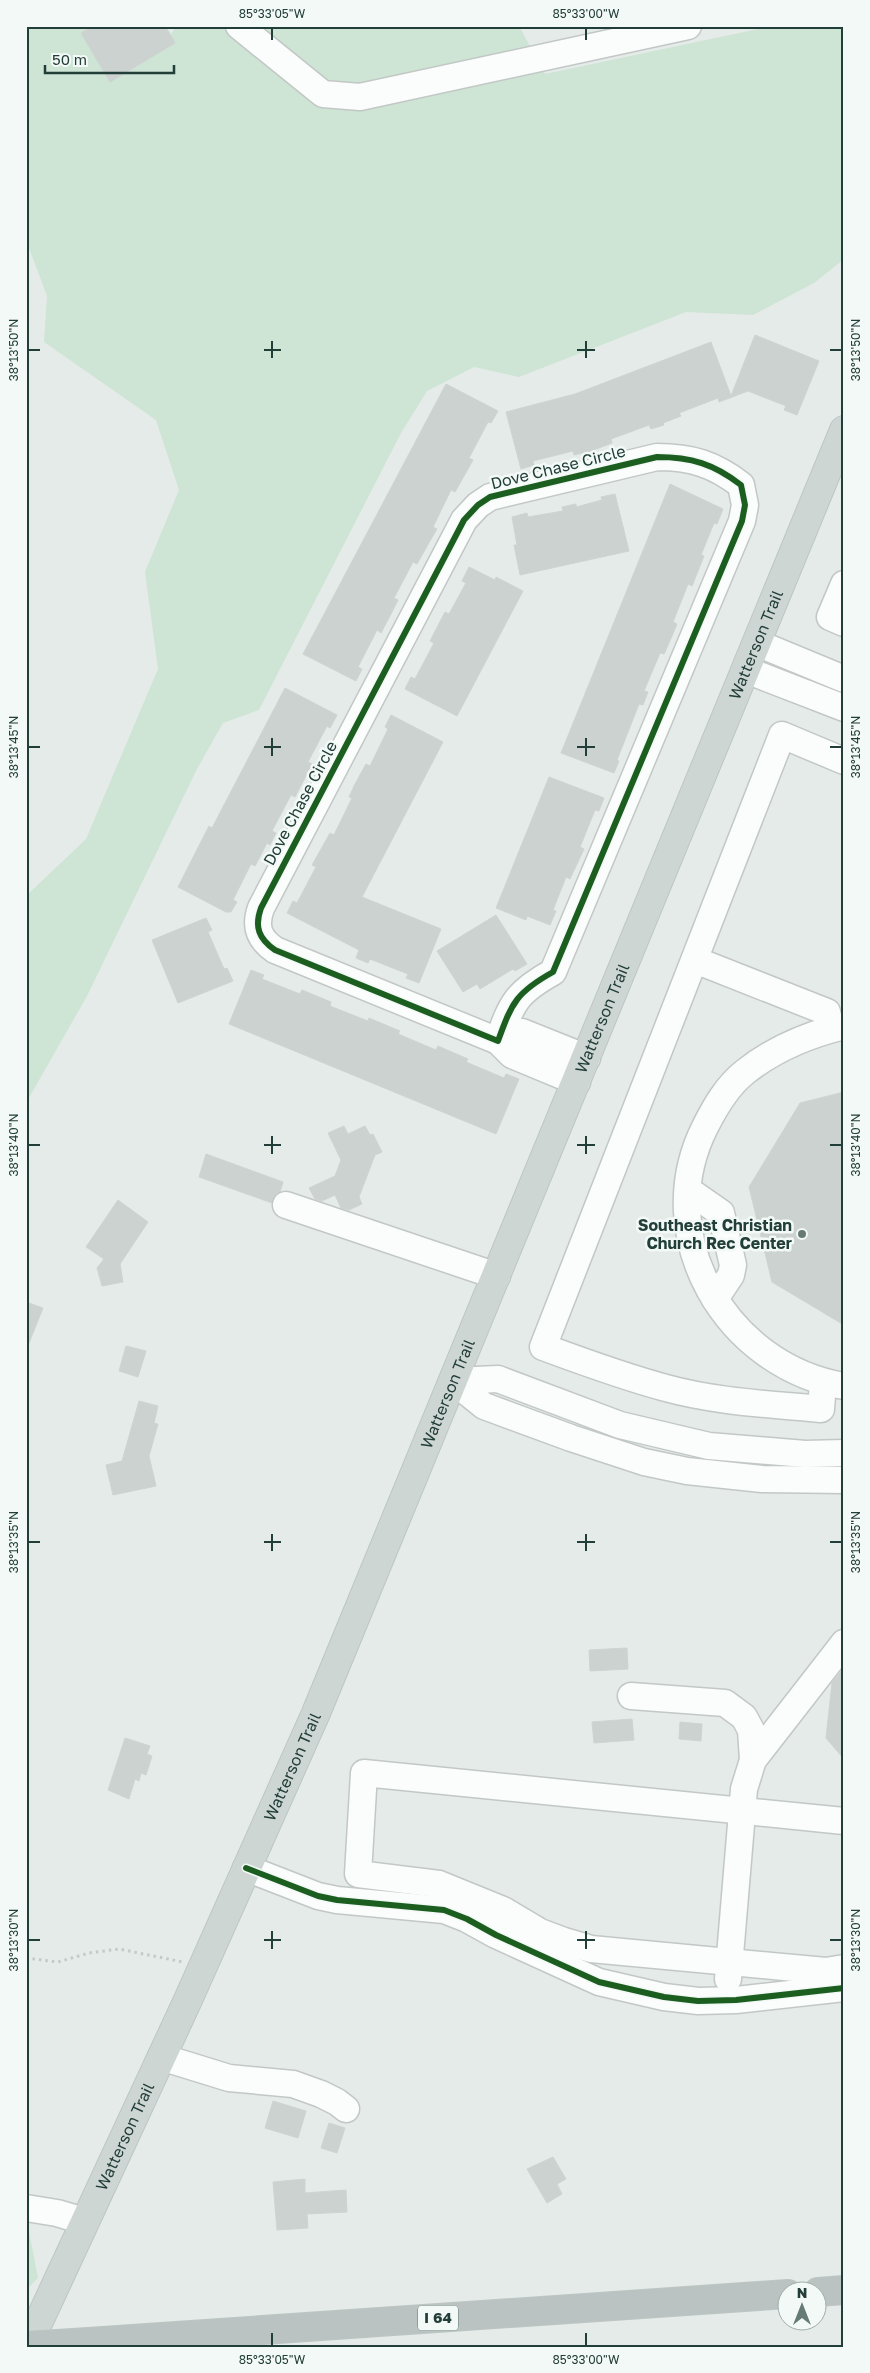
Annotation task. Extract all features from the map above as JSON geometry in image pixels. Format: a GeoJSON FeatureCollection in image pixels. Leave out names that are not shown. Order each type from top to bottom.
{"type":"FeatureCollection","features":[{"type":"Feature","properties":{"kind":"highway"},"geometry":{"type":"LineString","coordinates":[[828,2291],[844,2290]]}},
{"type":"Feature","properties":{"kind":"highway","name":"I 64"},"geometry":{"type":"LineString","coordinates":[[27,2346],[778,2295]]}},
{"type":"Feature","properties":{"kind":"main road","name":"Watterson Trail"},"geometry":{"type":"LineString","coordinates":[[27,2346],[161,2057],[316,1713],[844,430]]}},
{"type":"Feature","properties":{"kind":"street"},"geometry":{"type":"LineString","coordinates":[[239,26],[323,94],[360,97],[688,26]]}},
{"type":"Feature","properties":{"kind":"street","name":"Dove Chase Circle"},"geometry":{"type":"LineString","coordinates":[[498,1040],[514,1001],[526,988],[553,972],[742,521],[745,505],[741,485],[708,464],[682,457],[658,456],[490,497],[478,505],[464,520],[257,918],[258,931],[263,942],[275,950],[498,1040],[512,1055],[582,1070]]}},
{"type":"Feature","properties":{"kind":"street"},"geometry":{"type":"LineString","coordinates":[[844,584],[830,617],[844,623]]}},
{"type":"Feature","properties":{"kind":"street"},"geometry":{"type":"LineString","coordinates":[[757,644],[844,678]]}},
{"type":"Feature","properties":{"kind":"street"},"geometry":{"type":"LineString","coordinates":[[746,670],[844,708]]}},
{"type":"Feature","properties":{"kind":"street"},"geometry":{"type":"LineString","coordinates":[[694,960],[827,1012],[837,1028],[778,1048],[744,1073],[718,1102],[694,1148],[689,1170],[688,1190],[688,1222],[694,1252],[715,1299],[740,1333],[767,1356],[800,1374],[834,1384],[821,1409],[756,1404],[667,1388],[608,1371],[543,1346],[782,735],[844,761]]}},
{"type":"Feature","properties":{"kind":"street"},"geometry":{"type":"LineString","coordinates":[[688,1190],[717,1208],[721,1213],[733,1265],[731,1275],[715,1299]]}},
{"type":"Feature","properties":{"kind":"street"},"geometry":{"type":"LineString","coordinates":[[286,1204],[497,1276]]}},
{"type":"Feature","properties":{"kind":"street"},"geometry":{"type":"LineString","coordinates":[[453,1381],[498,1379],[620,1425],[709,1446],[805,1454],[844,1453]]}},
{"type":"Feature","properties":{"kind":"street"},"geometry":{"type":"LineString","coordinates":[[453,1381],[484,1406],[580,1442],[644,1462],[687,1471],[762,1479],[844,1480]]}},
{"type":"Feature","properties":{"kind":"street"},"geometry":{"type":"LineString","coordinates":[[726,2000],[744,1789],[754,1760],[844,1643]]}},
{"type":"Feature","properties":{"kind":"street"},"geometry":{"type":"LineString","coordinates":[[632,1696],[724,1703],[744,1717],[751,1730],[754,1760]]}},
{"type":"Feature","properties":{"kind":"street"},"geometry":{"type":"LineString","coordinates":[[844,1821],[364,1773],[358,1874],[439,1884],[503,1910],[540,1932],[591,1949],[826,1971],[844,1968]]}},
{"type":"Feature","properties":{"kind":"street"},"geometry":{"type":"LineString","coordinates":[[246,1868],[318,1896],[337,1900],[444,1910],[467,1919],[496,1935],[599,1982],[664,1997],[698,2001],[726,2000],[790,1996],[844,1988]]}},
{"type":"Feature","properties":{"kind":"street"},"geometry":{"type":"LineString","coordinates":[[161,2057],[229,2078],[292,2084],[321,2094],[337,2102],[346,2110]]}},
{"type":"Feature","properties":{"kind":"street"},"geometry":{"type":"LineString","coordinates":[[26,2208],[57,2212],[84,2221]]}},
{"type":"Feature","properties":{"kind":"path"},"geometry":{"type":"LineString","coordinates":[[26,1958],[58,1962],[89,1953],[119,1949],[183,1962],[187,1953]]}},
{"type":"Feature","properties":{"kind":"green space"},"geometry":{"type":"Polygon","coordinates":[[[26,26],[165,26],[171,34],[177,26],[519,26],[545,74],[772,26],[844,26],[844,259],[814,283],[753,315],[686,312],[519,377],[474,367],[427,391],[401,433],[259,710],[223,723],[197,769],[87,996],[26,1103],[26,896],[86,839],[158,669],[145,572],[179,490],[156,420],[44,342],[47,296],[26,240],[26,26]]]}},
{"type":"Feature","properties":{"kind":"green space"},"geometry":{"type":"Polygon","coordinates":[[[26,2232],[29,2232],[38,2278],[26,2290],[26,2232]]]}},
{"type":"Feature","properties":{"kind":"building"},"geometry":{"type":"Polygon","coordinates":[[[93,26],[165,26],[175,43],[110,82],[81,33],[93,26]]]}},
{"type":"Feature","properties":{"kind":"building"},"geometry":{"type":"Polygon","coordinates":[[[755,335],[819,361],[797,415],[784,410],[786,406],[748,391],[719,402],[718,398],[679,413],[681,416],[663,423],[664,425],[651,429],[649,425],[611,439],[612,443],[591,451],[574,455],[573,451],[533,461],[534,465],[521,469],[506,412],[575,394],[711,342],[731,396],[755,335]]]}},
{"type":"Feature","properties":{"kind":"building"},"geometry":{"type":"Polygon","coordinates":[[[446,384],[498,411],[491,423],[488,422],[469,458],[473,460],[455,492],[451,490],[433,527],[437,529],[417,564],[413,562],[394,598],[398,600],[381,633],[377,630],[358,667],[362,669],[356,681],[303,654],[446,384]]]}},
{"type":"Feature","properties":{"kind":"building"},"geometry":{"type":"Polygon","coordinates":[[[670,484],[723,509],[717,524],[714,523],[701,555],[704,556],[692,586],[688,584],[673,622],[677,624],[664,654],[660,653],[644,691],[648,692],[643,705],[639,704],[617,760],[619,761],[614,773],[561,753],[670,484]]]}},
{"type":"Feature","properties":{"kind":"building"},"geometry":{"type":"Polygon","coordinates":[[[615,494],[629,551],[520,575],[514,545],[517,545],[512,517],[527,513],[528,517],[563,511],[562,507],[576,504],[576,507],[602,500],[601,497],[615,494]]]}},
{"type":"Feature","properties":{"kind":"building"},"geometry":{"type":"Polygon","coordinates":[[[469,567],[495,580],[496,577],[523,591],[457,716],[405,689],[411,677],[415,679],[434,643],[430,641],[445,612],[449,614],[466,583],[462,581],[469,567]]]}},
{"type":"Feature","properties":{"kind":"building"},"geometry":{"type":"Polygon","coordinates":[[[285,688],[337,715],[330,728],[327,726],[308,762],[312,764],[295,797],[291,795],[272,831],[276,833],[270,845],[267,843],[255,866],[251,864],[233,900],[237,902],[231,912],[226,912],[178,887],[209,826],[212,828],[285,688]]]}},
{"type":"Feature","properties":{"kind":"building"},"geometry":{"type":"Polygon","coordinates":[[[391,715],[443,742],[362,897],[441,929],[419,983],[406,978],[408,974],[370,959],[368,963],[356,958],[359,950],[287,913],[293,901],[297,903],[316,867],[312,865],[330,833],[334,835],[352,798],[349,797],[355,784],[366,764],[370,766],[388,729],[385,727],[391,715]]]}},
{"type":"Feature","properties":{"kind":"building"},"geometry":{"type":"Polygon","coordinates":[[[549,777],[604,798],[599,811],[595,810],[580,847],[584,849],[570,879],[566,877],[553,910],[556,911],[550,925],[527,916],[526,920],[496,908],[549,777]]]}},
{"type":"Feature","properties":{"kind":"building"},"geometry":{"type":"Polygon","coordinates":[[[496,915],[527,964],[515,971],[513,969],[480,989],[477,984],[463,992],[437,951],[496,915]]]}},
{"type":"Feature","properties":{"kind":"building"},"geometry":{"type":"Polygon","coordinates":[[[206,918],[212,930],[208,932],[224,969],[227,968],[233,981],[178,1003],[152,940],[206,918]]]}},
{"type":"Feature","properties":{"kind":"building"},"geometry":{"type":"Polygon","coordinates":[[[251,970],[264,975],[262,979],[300,994],[302,990],[331,1002],[330,1006],[368,1021],[369,1018],[400,1031],[398,1034],[436,1050],[438,1046],[468,1059],[466,1062],[504,1078],[506,1074],[519,1079],[496,1134],[229,1024],[251,970]]]}},
{"type":"Feature","properties":{"kind":"building","name":"Southeast Christian Church Rec Center"},"geometry":{"type":"Polygon","coordinates":[[[844,1092],[844,1325],[772,1282],[749,1187],[800,1103],[844,1092]]]}},
{"type":"Feature","properties":{"kind":"building"},"geometry":{"type":"Polygon","coordinates":[[[344,1126],[348,1134],[365,1126],[370,1135],[373,1134],[382,1152],[375,1155],[359,1197],[362,1204],[349,1210],[341,1208],[335,1195],[322,1201],[315,1199],[309,1188],[335,1176],[341,1160],[328,1133],[344,1126]]]}},
{"type":"Feature","properties":{"kind":"building"},"geometry":{"type":"Polygon","coordinates":[[[206,1154],[283,1182],[280,1192],[276,1194],[272,1203],[199,1177],[206,1154]]]}},
{"type":"Feature","properties":{"kind":"building"},"geometry":{"type":"Polygon","coordinates":[[[118,1200],[148,1222],[120,1264],[123,1282],[102,1286],[97,1268],[104,1259],[86,1247],[118,1200]]]}},
{"type":"Feature","properties":{"kind":"building"},"geometry":{"type":"Polygon","coordinates":[[[26,1302],[43,1308],[27,1348],[26,1348],[26,1302]]]}},
{"type":"Feature","properties":{"kind":"building"},"geometry":{"type":"Polygon","coordinates":[[[126,1346],[146,1351],[138,1377],[119,1371],[126,1346]]]}},
{"type":"Feature","properties":{"kind":"building"},"geometry":{"type":"Polygon","coordinates":[[[139,1401],[158,1406],[154,1423],[158,1424],[149,1456],[156,1486],[113,1495],[106,1465],[122,1461],[139,1401]]]}},
{"type":"Feature","properties":{"kind":"building"},"geometry":{"type":"Polygon","coordinates":[[[627,1648],[628,1669],[590,1671],[589,1650],[627,1648]]]}},
{"type":"Feature","properties":{"kind":"building"},"geometry":{"type":"Polygon","coordinates":[[[844,1668],[844,1759],[826,1738],[832,1683],[844,1668]]]}},
{"type":"Feature","properties":{"kind":"building"},"geometry":{"type":"Polygon","coordinates":[[[632,1719],[634,1740],[594,1743],[592,1722],[632,1719]]]}},
{"type":"Feature","properties":{"kind":"building"},"geometry":{"type":"Polygon","coordinates":[[[680,1722],[702,1724],[701,1741],[679,1739],[680,1722]]]}},
{"type":"Feature","properties":{"kind":"building"},"geometry":{"type":"Polygon","coordinates":[[[125,1738],[150,1746],[147,1754],[152,1756],[146,1775],[141,1773],[139,1781],[135,1779],[129,1799],[108,1790],[125,1738]]]}},
{"type":"Feature","properties":{"kind":"building"},"geometry":{"type":"Polygon","coordinates":[[[273,2101],[306,2111],[298,2138],[265,2128],[273,2101]]]}},
{"type":"Feature","properties":{"kind":"building"},"geometry":{"type":"Polygon","coordinates":[[[329,2123],[345,2128],[337,2153],[321,2148],[329,2123]]]}},
{"type":"Feature","properties":{"kind":"building"},"geometry":{"type":"Polygon","coordinates":[[[553,2157],[566,2179],[557,2184],[562,2194],[547,2203],[527,2169],[553,2157]]]}},
{"type":"Feature","properties":{"kind":"building"},"geometry":{"type":"Polygon","coordinates":[[[305,2179],[305,2193],[346,2190],[347,2212],[307,2214],[308,2228],[277,2230],[273,2182],[305,2179]]]}},
{"type":"Feature","properties":{"kind":"cycle path"},"geometry":{"type":"LineString","coordinates":[[657,457],[681,458],[702,463],[741,485],[745,505],[742,521],[553,972],[531,986],[517,999],[507,1017],[498,1041],[275,950],[259,932],[258,921],[261,908],[464,520],[478,505],[490,497],[657,457]]}},
{"type":"Feature","properties":{"kind":"cycle path"},"geometry":{"type":"LineString","coordinates":[[246,1868],[318,1896],[337,1900],[444,1910],[467,1919],[496,1935],[599,1982],[664,1997],[698,2001],[736,2000],[844,1988]]}},
{"type":"Feature","properties":{"kind":"place","name":"Southeast Christian Church Rec Center"},"geometry":{"type":"Point","coordinates":[802,1234]}}]}
